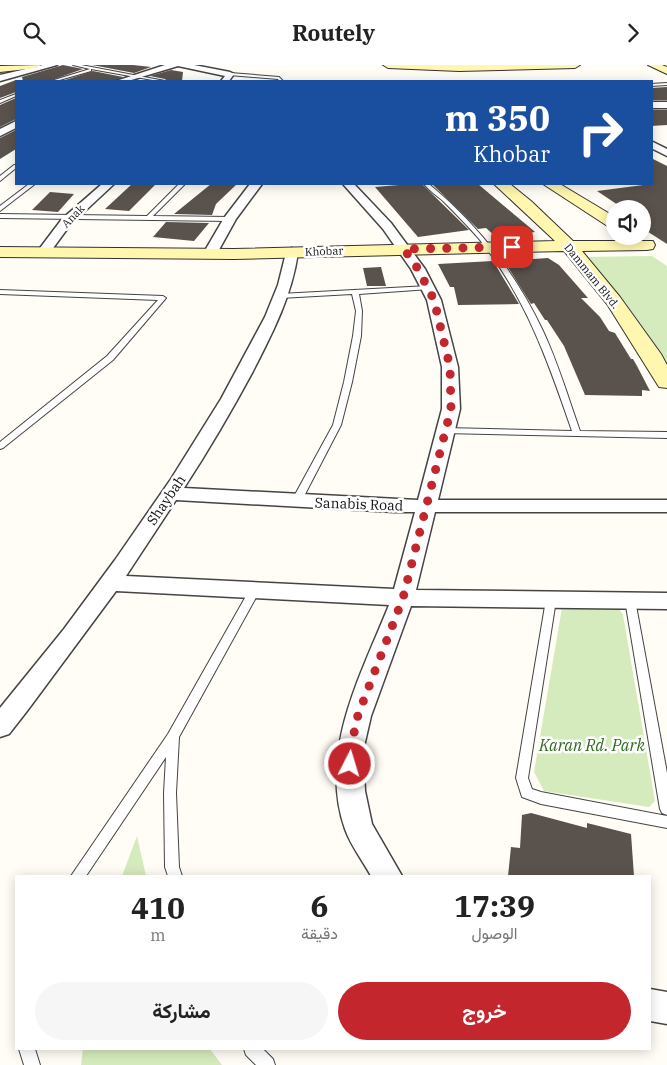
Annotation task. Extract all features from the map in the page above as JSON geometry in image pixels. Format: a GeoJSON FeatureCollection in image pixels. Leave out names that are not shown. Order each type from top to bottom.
{"type":"FeatureCollection","features":[{"type":"Feature","properties":{"kind":"main road"},"geometry":{"type":"LineString","coordinates":[[0,69],[36,65]]}},
{"type":"Feature","properties":{"kind":"main road"},"geometry":{"type":"LineString","coordinates":[[399,80],[404,65]]}},
{"type":"Feature","properties":{"kind":"main road"},"geometry":{"type":"LineString","coordinates":[[388,67],[404,65],[459,68],[575,65]]}},
{"type":"Feature","properties":{"kind":"main road"},"geometry":{"type":"LineString","coordinates":[[653,65],[667,71]]}},
{"type":"Feature","properties":{"kind":"main road","name":"Dammam Blvd."},"geometry":{"type":"LineString","coordinates":[[502,185],[526,203],[568,246],[606,292],[655,361],[667,382]]}},
{"type":"Feature","properties":{"kind":"main road"},"geometry":{"type":"LineString","coordinates":[[552,185],[606,218]]}},
{"type":"Feature","properties":{"kind":"main road","name":"Khobar"},"geometry":{"type":"LineString","coordinates":[[0,252],[210,254],[647,245]]}},
{"type":"Feature","properties":{"kind":"street"},"geometry":{"type":"LineString","coordinates":[[0,78],[52,65]]}},
{"type":"Feature","properties":{"kind":"street"},"geometry":{"type":"LineString","coordinates":[[123,80],[174,65]]}},
{"type":"Feature","properties":{"kind":"street"},"geometry":{"type":"LineString","coordinates":[[181,65],[228,77]]}},
{"type":"Feature","properties":{"kind":"street"},"geometry":{"type":"LineString","coordinates":[[653,105],[667,105]]}},
{"type":"Feature","properties":{"kind":"street"},"geometry":{"type":"LineString","coordinates":[[0,133],[15,125]]}},
{"type":"Feature","properties":{"kind":"street"},"geometry":{"type":"LineString","coordinates":[[653,145],[667,153]]}},
{"type":"Feature","properties":{"kind":"street","name":"Anak"},"geometry":{"type":"LineString","coordinates":[[43,253],[71,217],[107,185]]}},
{"type":"Feature","properties":{"kind":"street"},"geometry":{"type":"LineString","coordinates":[[210,254],[229,219],[255,185]]}},
{"type":"Feature","properties":{"kind":"street"},"geometry":{"type":"LineString","coordinates":[[349,185],[366,202],[418,269],[434,300],[450,367],[451,409],[403,598],[358,715],[350,751],[351,791],[359,828],[386,875]]}},
{"type":"Feature","properties":{"kind":"street","name":"Shaybah"},"geometry":{"type":"LineString","coordinates":[[0,726],[87,617],[172,494],[225,407],[257,349],[280,296],[292,252]]}},
{"type":"Feature","properties":{"kind":"street","name":"Sanabis Road"},"geometry":{"type":"LineString","coordinates":[[172,494],[296,502],[426,506],[667,506]]}},
{"type":"Feature","properties":{"kind":"street"},"geometry":{"type":"LineString","coordinates":[[110,583],[254,592],[403,598],[667,601]]}},
{"type":"Feature","properties":{"kind":"street"},"geometry":{"type":"LineString","coordinates":[[651,1005],[667,1008]]}},
{"type":"Feature","properties":{"kind":"lane"},"geometry":{"type":"LineString","coordinates":[[75,65],[158,80]]}},
{"type":"Feature","properties":{"kind":"lane"},"geometry":{"type":"LineString","coordinates":[[56,80],[94,69]]}},
{"type":"Feature","properties":{"kind":"lane"},"geometry":{"type":"LineString","coordinates":[[228,77],[279,78],[280,80]]}},
{"type":"Feature","properties":{"kind":"lane"},"geometry":{"type":"LineString","coordinates":[[653,85],[667,84]]}},
{"type":"Feature","properties":{"kind":"lane"},"geometry":{"type":"LineString","coordinates":[[0,102],[15,95]]}},
{"type":"Feature","properties":{"kind":"lane"},"geometry":{"type":"LineString","coordinates":[[0,179],[15,167]]}},
{"type":"Feature","properties":{"kind":"lane"},"geometry":{"type":"LineString","coordinates":[[0,209],[31,185]]}},
{"type":"Feature","properties":{"kind":"lane"},"geometry":{"type":"LineString","coordinates":[[148,218],[181,185]]}},
{"type":"Feature","properties":{"kind":"lane"},"geometry":{"type":"LineString","coordinates":[[427,185],[456,212],[488,247],[507,273],[531,315],[556,372],[577,433]]}},
{"type":"Feature","properties":{"kind":"lane"},"geometry":{"type":"LineString","coordinates":[[0,216],[229,219]]}},
{"type":"Feature","properties":{"kind":"lane"},"geometry":{"type":"LineString","coordinates":[[280,296],[428,288]]}},
{"type":"Feature","properties":{"kind":"lane"},"geometry":{"type":"LineString","coordinates":[[0,292],[163,298],[110,358],[0,447]]}},
{"type":"Feature","properties":{"kind":"lane"},"geometry":{"type":"LineString","coordinates":[[296,502],[336,425],[348,382],[357,336],[359,311],[355,292]]}},
{"type":"Feature","properties":{"kind":"lane"},"geometry":{"type":"LineString","coordinates":[[446,431],[667,435]]}},
{"type":"Feature","properties":{"kind":"lane"},"geometry":{"type":"LineString","coordinates":[[79,875],[172,737],[254,592]]}},
{"type":"Feature","properties":{"kind":"lane"},"geometry":{"type":"LineString","coordinates":[[551,600],[522,778],[527,793],[541,798],[667,822]]}},
{"type":"Feature","properties":{"kind":"lane"},"geometry":{"type":"LineString","coordinates":[[630,600],[667,809]]}},
{"type":"Feature","properties":{"kind":"lane"},"geometry":{"type":"LineString","coordinates":[[172,737],[172,867],[175,875]]}},
{"type":"Feature","properties":{"kind":"lane"},"geometry":{"type":"LineString","coordinates":[[27,1050],[32,1065]]}},
{"type":"Feature","properties":{"kind":"lane"},"geometry":{"type":"LineString","coordinates":[[253,1050],[267,1065]]}},
{"type":"Feature","properties":{"kind":"green space"},"geometry":{"type":"Polygon","coordinates":[[[652,256],[667,266],[667,367],[581,257],[652,256]]]}},
{"type":"Feature","properties":{"kind":"green space","name":"Karan Rd. Park"},"geometry":{"type":"Polygon","coordinates":[[[562,608],[619,609],[623,615],[655,801],[649,807],[544,791],[534,772],[562,608]]]}},
{"type":"Feature","properties":{"kind":"green space"},"geometry":{"type":"Polygon","coordinates":[[[137,836],[146,875],[122,875],[137,836]]]}},
{"type":"Feature","properties":{"kind":"green space"},"geometry":{"type":"Polygon","coordinates":[[[83,1050],[211,1050],[222,1065],[81,1065],[83,1050]]]}},
{"type":"Feature","properties":{"kind":"building"},"geometry":{"type":"Polygon","coordinates":[[[63,65],[83,69],[52,80],[23,80],[22,77],[63,65]]]}},
{"type":"Feature","properties":{"kind":"building"},"geometry":{"type":"Polygon","coordinates":[[[92,65],[133,65],[151,67],[134,73],[92,65]]]}},
{"type":"Feature","properties":{"kind":"building"},"geometry":{"type":"Polygon","coordinates":[[[171,70],[183,72],[182,80],[166,80],[150,76],[171,70]]]}},
{"type":"Feature","properties":{"kind":"building"},"geometry":{"type":"Polygon","coordinates":[[[93,71],[123,77],[116,80],[65,80],[93,71]]]}},
{"type":"Feature","properties":{"kind":"building"},"geometry":{"type":"Polygon","coordinates":[[[15,80],[15,92],[0,98],[0,86],[15,80]]]}},
{"type":"Feature","properties":{"kind":"building"},"geometry":{"type":"Polygon","coordinates":[[[667,87],[667,100],[653,100],[653,88],[667,87]]]}},
{"type":"Feature","properties":{"kind":"building"},"geometry":{"type":"Polygon","coordinates":[[[15,98],[15,120],[0,127],[0,105],[15,98]]]}},
{"type":"Feature","properties":{"kind":"building"},"geometry":{"type":"Polygon","coordinates":[[[653,110],[667,110],[667,125],[653,126],[653,110]]]}},
{"type":"Feature","properties":{"kind":"building"},"geometry":{"type":"Polygon","coordinates":[[[15,130],[15,150],[0,159],[0,138],[15,130]]]}},
{"type":"Feature","properties":{"kind":"building"},"geometry":{"type":"Polygon","coordinates":[[[653,159],[667,166],[667,244],[651,234],[651,200],[610,200],[597,191],[653,185],[653,159]]]}},
{"type":"Feature","properties":{"kind":"building"},"geometry":{"type":"Polygon","coordinates":[[[131,185],[155,185],[129,211],[105,209],[131,185]]]}},
{"type":"Feature","properties":{"kind":"building"},"geometry":{"type":"Polygon","coordinates":[[[210,185],[236,185],[216,204],[212,215],[174,214],[210,185]]]}},
{"type":"Feature","properties":{"kind":"building"},"geometry":{"type":"Polygon","coordinates":[[[423,185],[469,230],[418,237],[375,187],[423,185]]]}},
{"type":"Feature","properties":{"kind":"building"},"geometry":{"type":"Polygon","coordinates":[[[433,185],[479,185],[535,232],[496,237],[486,228],[478,229],[433,185]]]}},
{"type":"Feature","properties":{"kind":"building"},"geometry":{"type":"Polygon","coordinates":[[[50,192],[74,194],[58,212],[32,210],[50,192]]]}},
{"type":"Feature","properties":{"kind":"building"},"geometry":{"type":"Polygon","coordinates":[[[166,222],[209,223],[194,241],[153,237],[166,222]]]}},
{"type":"Feature","properties":{"kind":"building"},"geometry":{"type":"Polygon","coordinates":[[[548,258],[559,265],[588,298],[581,298],[600,317],[609,331],[615,333],[631,359],[633,359],[650,391],[642,390],[642,396],[585,395],[564,346],[534,303],[531,304],[504,261],[548,258]]]}},
{"type":"Feature","properties":{"kind":"building"},"geometry":{"type":"Polygon","coordinates":[[[493,261],[519,304],[458,305],[454,287],[450,287],[438,264],[493,261]]]}},
{"type":"Feature","properties":{"kind":"building"},"geometry":{"type":"Polygon","coordinates":[[[381,267],[386,286],[367,286],[363,268],[381,267]]]}},
{"type":"Feature","properties":{"kind":"building"},"geometry":{"type":"Polygon","coordinates":[[[531,813],[587,828],[587,823],[631,834],[634,875],[508,875],[511,847],[520,848],[522,815],[531,813]]]}},
{"type":"Feature","properties":{"kind":"route"},"geometry":{"type":"LineString","coordinates":[[350,764],[350,751],[358,715],[403,598],[451,409],[450,367],[434,300],[418,269],[404,249],[512,247]]}}]}
